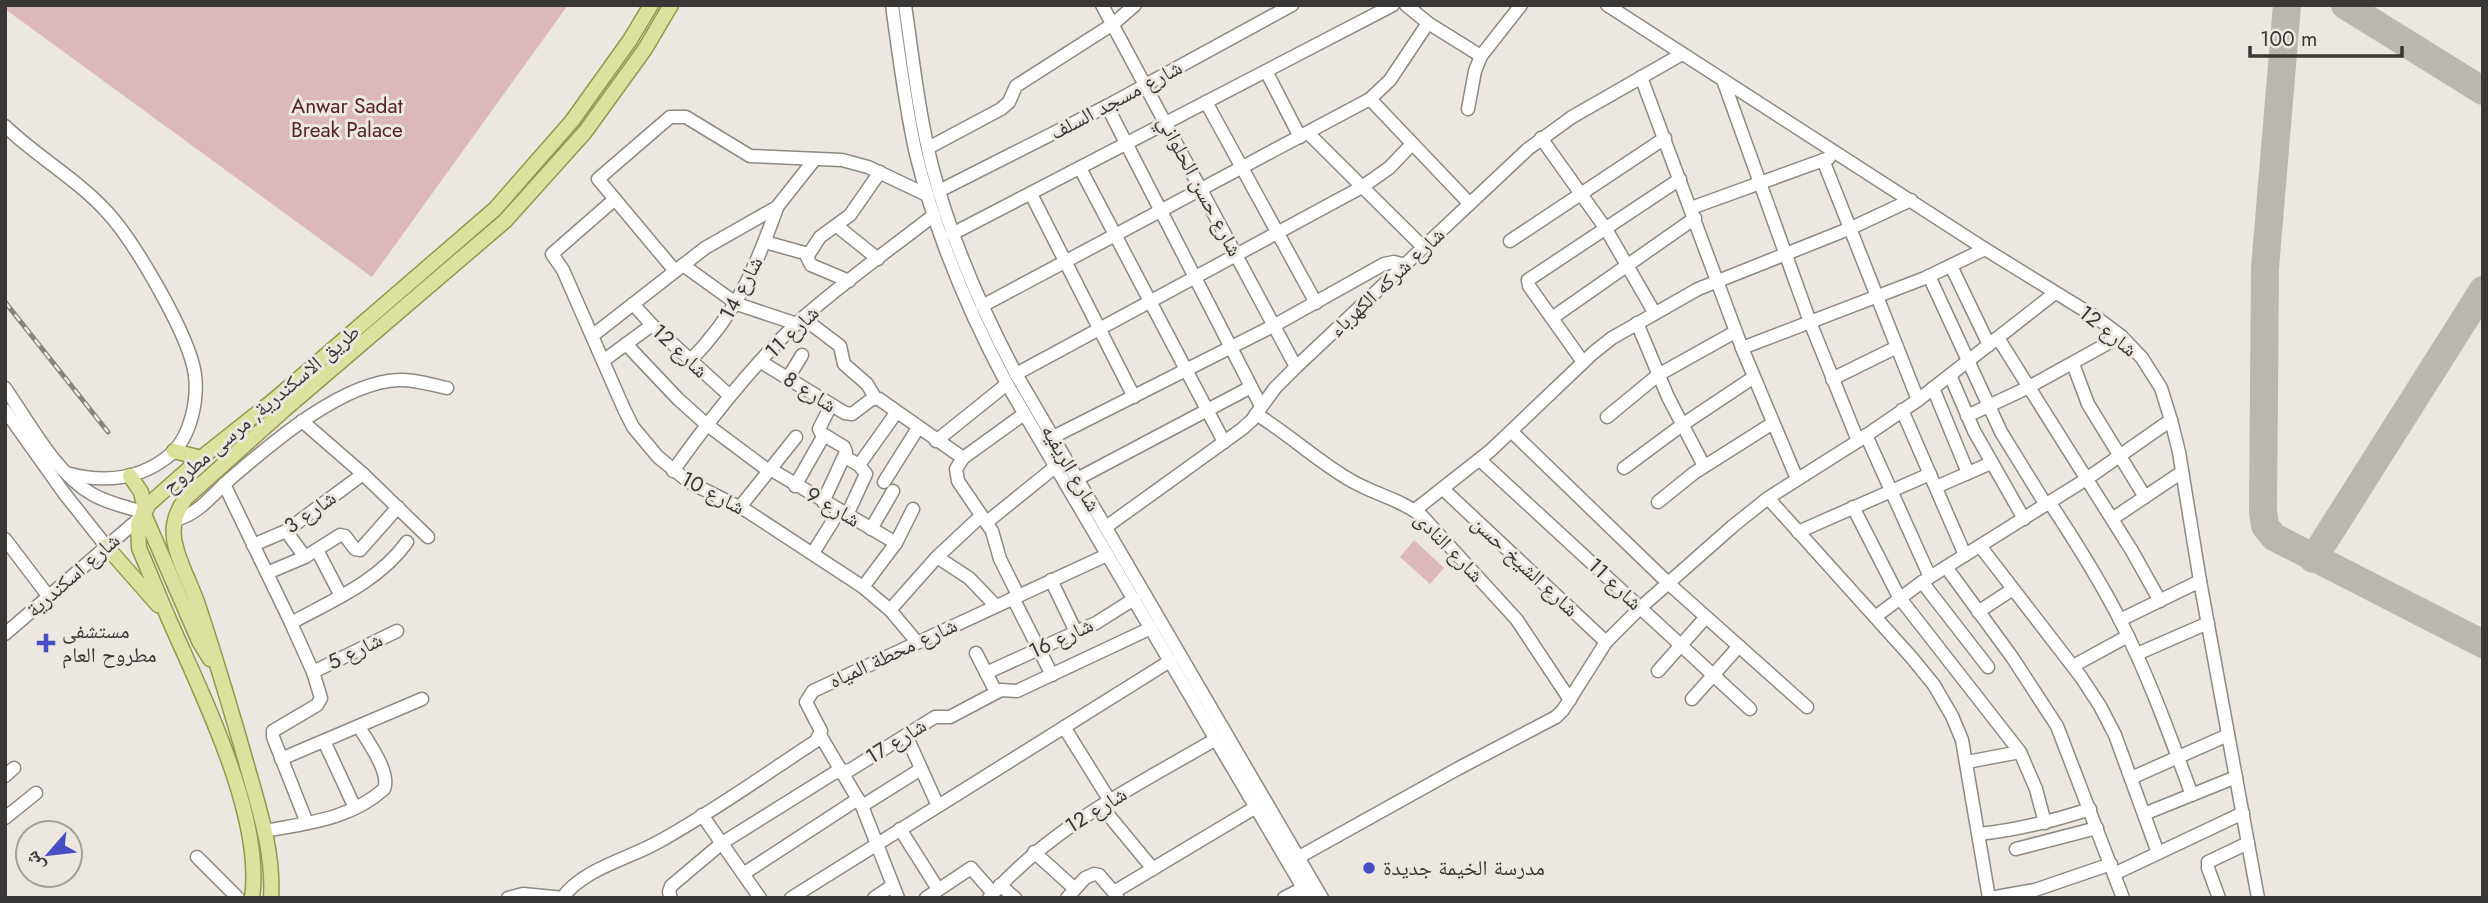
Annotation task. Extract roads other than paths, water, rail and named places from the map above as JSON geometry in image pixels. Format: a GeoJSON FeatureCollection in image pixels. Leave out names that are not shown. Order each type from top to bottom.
{"type":"FeatureCollection","features":[{"type":"Feature","properties":{"kind":"main road","name":"طريق الاسكندرية, مرسى مطروح"},"geometry":{"type":"LineString","coordinates":[[143,513],[201,458],[274,400],[490,214],[572,121],[630,40],[651,5]]}},
{"type":"Feature","properties":{"kind":"main road","name":"طريق الاسكندرية, مرسى مطروح"},"geometry":{"type":"LineString","coordinates":[[272,896],[265,831],[220,671],[174,541],[175,520],[181,505],[284,410],[505,221],[585,132],[645,49],[671,5]]}},
{"type":"Feature","properties":{"kind":"main road"},"geometry":{"type":"LineString","coordinates":[[174,451],[201,458]]}},
{"type":"Feature","properties":{"kind":"main road"},"geometry":{"type":"LineString","coordinates":[[130,476],[141,492],[143,513],[199,641],[220,671]]}},
{"type":"Feature","properties":{"kind":"main road"},"geometry":{"type":"LineString","coordinates":[[143,513],[137,532],[139,548],[206,704],[235,784],[253,853],[253,898]]}},
{"type":"Feature","properties":{"kind":"main road"},"geometry":{"type":"LineString","coordinates":[[106,546],[167,615]]}},
{"type":"Feature","properties":{"kind":"street","name":"شارع الريفيه"},"geometry":{"type":"LineString","coordinates":[[892,5],[928,148],[934,215],[959,285],[1011,379],[1053,437],[1104,533],[1322,898]]}},
{"type":"Feature","properties":{"kind":"street","name":"شارع الريفيه"},"geometry":{"type":"LineString","coordinates":[[905,5],[916,150],[1024,414],[1055,467],[1104,533],[1107,555],[1306,893]]}},
{"type":"Feature","properties":{"kind":"street","name":"شارع حسن الحلواني"},"geometry":{"type":"LineString","coordinates":[[1102,5],[1296,367]]}},
{"type":"Feature","properties":{"kind":"street"},"geometry":{"type":"LineString","coordinates":[[928,148],[1001,109],[1009,102],[1016,86],[1113,24],[1135,5]]}},
{"type":"Feature","properties":{"kind":"street","name":"شارع مسجد السلف"},"geometry":{"type":"LineString","coordinates":[[933,193],[1107,106],[1292,5]]}},
{"type":"Feature","properties":{"kind":"street"},"geometry":{"type":"LineString","coordinates":[[952,234],[1393,5]]}},
{"type":"Feature","properties":{"kind":"street"},"geometry":{"type":"LineString","coordinates":[[1406,5],[1428,23],[1480,56]]}},
{"type":"Feature","properties":{"kind":"street"},"geometry":{"type":"LineString","coordinates":[[1468,109],[1480,56],[1521,5]]}},
{"type":"Feature","properties":{"kind":"street","name":"شارع 12"},"geometry":{"type":"LineString","coordinates":[[1607,5],[1985,250],[2097,318],[2122,336],[2152,372],[2161,388],[2171,420],[2182,472],[2258,898]]}},
{"type":"Feature","properties":{"kind":"street"},"geometry":{"type":"LineString","coordinates":[[982,306],[1370,99],[1390,80],[1428,23]]}},
{"type":"Feature","properties":{"kind":"street","name":"شارع شركه الكهرباء"},"geometry":{"type":"LineString","coordinates":[[1104,533],[1247,425],[1296,367],[1541,138],[1572,117],[1682,54]]}},
{"type":"Feature","properties":{"kind":"street"},"geometry":{"type":"LineString","coordinates":[[1266,71],[1304,135],[1423,247]]}},
{"type":"Feature","properties":{"kind":"street"},"geometry":{"type":"LineString","coordinates":[[1641,77],[1735,331],[1797,479]]}},
{"type":"Feature","properties":{"kind":"street"},"geometry":{"type":"LineString","coordinates":[[1723,80],[1832,379],[1891,490],[1926,579],[1988,667]]}},
{"type":"Feature","properties":{"kind":"street"},"geometry":{"type":"LineString","coordinates":[[1370,99],[1469,203]]}},
{"type":"Feature","properties":{"kind":"street"},"geometry":{"type":"LineString","coordinates":[[1206,102],[1316,303]]}},
{"type":"Feature","properties":{"kind":"street"},"geometry":{"type":"LineString","coordinates":[[1107,106],[1251,387],[1258,410]]}},
{"type":"Feature","properties":{"kind":"street"},"geometry":{"type":"LineString","coordinates":[[933,193],[855,162],[750,156],[686,117],[675,116],[665,120],[598,179],[679,268],[737,304],[800,321],[840,346],[844,364],[867,384],[876,398],[963,458]]}},
{"type":"Feature","properties":{"kind":"street"},"geometry":{"type":"LineString","coordinates":[[5,126],[84,190],[112,218],[140,259],[173,317],[190,353],[195,373],[192,414],[185,434],[174,451],[151,468],[130,476],[92,479],[66,473]]}},
{"type":"Feature","properties":{"kind":"street"},"geometry":{"type":"LineString","coordinates":[[1541,138],[1606,229],[1654,312]]}},
{"type":"Feature","properties":{"kind":"street"},"geometry":{"type":"LineString","coordinates":[[1510,241],[1665,138]]}},
{"type":"Feature","properties":{"kind":"street"},"geometry":{"type":"LineString","coordinates":[[936,441],[1011,379],[1362,187],[1412,145]]}},
{"type":"Feature","properties":{"kind":"street"},"geometry":{"type":"LineString","coordinates":[[1552,317],[1628,265],[1693,213],[1759,183],[1839,154]]}},
{"type":"Feature","properties":{"kind":"street"},"geometry":{"type":"LineString","coordinates":[[592,336],[717,240],[777,207],[815,159]]}},
{"type":"Feature","properties":{"kind":"street"},"geometry":{"type":"LineString","coordinates":[[1823,160],[1918,400]]}},
{"type":"Feature","properties":{"kind":"street"},"geometry":{"type":"LineString","coordinates":[[1080,168],[1224,442]]}},
{"type":"Feature","properties":{"kind":"street"},"geometry":{"type":"LineString","coordinates":[[849,281],[809,263],[808,254],[820,237],[850,215],[880,172]]}},
{"type":"Feature","properties":{"kind":"street"},"geometry":{"type":"LineString","coordinates":[[1583,362],[1529,286],[1528,280],[1680,180]]}},
{"type":"Feature","properties":{"kind":"street"},"geometry":{"type":"LineString","coordinates":[[1031,194],[1134,397]]}},
{"type":"Feature","properties":{"kind":"street","name":"شارع 10"},"geometry":{"type":"LineString","coordinates":[[615,199],[552,254],[563,270],[633,426],[673,471],[698,487],[740,507],[863,587],[890,610],[917,642]]}},
{"type":"Feature","properties":{"kind":"street"},"geometry":{"type":"LineString","coordinates":[[1415,510],[1480,460],[1612,338],[1654,312],[1716,280],[1851,228],[1911,200]]}},
{"type":"Feature","properties":{"kind":"street","name":"شارع 14"},"geometry":{"type":"LineString","coordinates":[[690,361],[715,334],[737,304],[765,242],[777,207]]}},
{"type":"Feature","properties":{"kind":"street","name":"شارع 11"},"geometry":{"type":"LineString","coordinates":[[673,471],[706,424],[800,321],[934,215]]}},
{"type":"Feature","properties":{"kind":"street"},"geometry":{"type":"LineString","coordinates":[[837,226],[878,259]]}},
{"type":"Feature","properties":{"kind":"street"},"geometry":{"type":"LineString","coordinates":[[765,242],[808,254]]}},
{"type":"Feature","properties":{"kind":"street"},"geometry":{"type":"LineString","coordinates":[[1742,348],[1929,276],[1985,250]]}},
{"type":"Feature","properties":{"kind":"street"},"geometry":{"type":"LineString","coordinates":[[1053,437],[1275,325],[1384,264],[1394,262],[1405,265]]}},
{"type":"Feature","properties":{"kind":"street"},"geometry":{"type":"LineString","coordinates":[[1951,266],[1993,342],[2027,388],[2112,519],[2160,601]]}},
{"type":"Feature","properties":{"kind":"street"},"geometry":{"type":"LineString","coordinates":[[1929,276],[2001,432],[2090,565],[2120,620],[2137,654],[2192,795]]}},
{"type":"Feature","properties":{"kind":"street"},"geometry":{"type":"LineString","coordinates":[[1299,857],[1556,717],[1570,700],[1606,642],[1668,583],[1768,498],[1918,400],[2055,293]]}},
{"type":"Feature","properties":{"kind":"street","name":"شارع 12"},"geometry":{"type":"LineString","coordinates":[[633,304],[652,325],[730,396]]}},
{"type":"Feature","properties":{"kind":"street"},"geometry":{"type":"LineString","coordinates":[[1637,323],[1658,375],[1704,466]]}},
{"type":"Feature","properties":{"kind":"street"},"geometry":{"type":"LineString","coordinates":[[603,361],[652,325]]}},
{"type":"Feature","properties":{"kind":"street"},"geometry":{"type":"LineString","coordinates":[[1607,417],[1658,375],[1735,331]]}},
{"type":"Feature","properties":{"kind":"street"},"geometry":{"type":"LineString","coordinates":[[1967,416],[2027,388],[2122,336]]}},
{"type":"Feature","properties":{"kind":"street","name":"شارع 9"},"geometry":{"type":"LineString","coordinates":[[625,344],[651,373],[706,424],[769,470],[896,542]]}},
{"type":"Feature","properties":{"kind":"street"},"geometry":{"type":"LineString","coordinates":[[1832,379],[1897,347]]}},
{"type":"Feature","properties":{"kind":"street"},"geometry":{"type":"LineString","coordinates":[[788,378],[802,355]]}},
{"type":"Feature","properties":{"kind":"street","name":"شارع 8"},"geometry":{"type":"LineString","coordinates":[[761,362],[845,413],[852,414],[869,400],[876,398]]}},
{"type":"Feature","properties":{"kind":"street"},"geometry":{"type":"LineString","coordinates":[[2073,364],[2088,404],[2144,497]]}},
{"type":"Feature","properties":{"kind":"street"},"geometry":{"type":"LineString","coordinates":[[1950,374],[1967,416],[2024,519]]}},
{"type":"Feature","properties":{"kind":"street"},"geometry":{"type":"LineString","coordinates":[[1624,468],[1754,377]]}},
{"type":"Feature","properties":{"kind":"street"},"geometry":{"type":"LineString","coordinates":[[175,520],[196,512],[266,448],[302,421],[343,398],[374,384],[411,380],[447,388]]}},
{"type":"Feature","properties":{"kind":"street"},"geometry":{"type":"LineString","coordinates":[[1077,479],[1251,387]]}},
{"type":"Feature","properties":{"kind":"street"},"geometry":{"type":"LineString","coordinates":[[5,388],[66,473],[81,487],[98,497],[143,513]]}},
{"type":"Feature","properties":{"kind":"street"},"geometry":{"type":"LineString","coordinates":[[1933,388],[1968,473]]}},
{"type":"Feature","properties":{"kind":"street"},"geometry":{"type":"LineString","coordinates":[[824,502],[845,457],[845,448],[824,435],[819,427],[831,405]]}},
{"type":"Feature","properties":{"kind":"street","name":"شارع النادى"},"geometry":{"type":"LineString","coordinates":[[1258,410],[1343,476],[1415,510],[1517,620],[1570,700]]}},
{"type":"Feature","properties":{"kind":"street"},"geometry":{"type":"LineString","coordinates":[[1902,410],[1965,555]]}},
{"type":"Feature","properties":{"kind":"street"},"geometry":{"type":"LineString","coordinates":[[6,411],[64,493],[106,546]]}},
{"type":"Feature","properties":{"kind":"street"},"geometry":{"type":"LineString","coordinates":[[859,465],[896,413]]}},
{"type":"Feature","properties":{"kind":"street"},"geometry":{"type":"LineString","coordinates":[[1024,414],[963,458],[956,469],[956,475],[996,541],[1000,559],[1052,675]]}},
{"type":"Feature","properties":{"kind":"street"},"geometry":{"type":"LineString","coordinates":[[1875,617],[1926,579],[2085,480],[2171,420]]}},
{"type":"Feature","properties":{"kind":"street"},"geometry":{"type":"LineString","coordinates":[[302,421],[363,474],[428,537]]}},
{"type":"Feature","properties":{"kind":"street"},"geometry":{"type":"LineString","coordinates":[[1658,502],[1704,466],[1773,423]]}},
{"type":"Feature","properties":{"kind":"street"},"geometry":{"type":"LineString","coordinates":[[871,529],[888,486],[918,428]]}},
{"type":"Feature","properties":{"kind":"street"},"geometry":{"type":"LineString","coordinates":[[1512,432],[1668,583],[1807,707]]}},
{"type":"Feature","properties":{"kind":"street"},"geometry":{"type":"LineString","coordinates":[[795,486],[824,435]]}},
{"type":"Feature","properties":{"kind":"street"},"geometry":{"type":"LineString","coordinates":[[740,507],[796,437]]}},
{"type":"Feature","properties":{"kind":"street"},"geometry":{"type":"LineString","coordinates":[[813,553],[866,478],[859,465],[845,457]]}},
{"type":"Feature","properties":{"kind":"street","name":"شارع 11"},"geometry":{"type":"LineString","coordinates":[[1480,460],[1750,709]]}},
{"type":"Feature","properties":{"kind":"street"},"geometry":{"type":"LineString","coordinates":[[1936,488],[1991,463]]}},
{"type":"Feature","properties":{"kind":"street"},"geometry":{"type":"LineString","coordinates":[[890,610],[937,557],[1055,467]]}},
{"type":"Feature","properties":{"kind":"street"},"geometry":{"type":"LineString","coordinates":[[2112,519],[2182,472]]}},
{"type":"Feature","properties":{"kind":"street","name":"شارع 3"},"geometry":{"type":"LineString","coordinates":[[253,545],[286,530],[363,474]]}},
{"type":"Feature","properties":{"kind":"street"},"geometry":{"type":"LineString","coordinates":[[1798,532],[1930,474]]}},
{"type":"Feature","properties":{"kind":"street"},"geometry":{"type":"LineString","coordinates":[[224,484],[313,671],[321,701],[273,731],[281,759],[307,823]]}},
{"type":"Feature","properties":{"kind":"street","name":"شارع الشيخ حسن"},"geometry":{"type":"LineString","coordinates":[[1443,489],[1606,642]]}},
{"type":"Feature","properties":{"kind":"street"},"geometry":{"type":"LineString","coordinates":[[1768,498],[1934,685],[1958,727],[1967,762],[1990,898],[2035,890],[2112,869],[2158,853],[2243,813]]}},
{"type":"Feature","properties":{"kind":"street"},"geometry":{"type":"LineString","coordinates":[[267,573],[305,557],[340,535],[345,536],[355,549],[360,550],[398,507]]}},
{"type":"Feature","properties":{"kind":"street"},"geometry":{"type":"LineString","coordinates":[[1853,507],[1899,597],[2020,752],[2036,789],[2045,823]]}},
{"type":"Feature","properties":{"kind":"street"},"geometry":{"type":"LineString","coordinates":[[863,587],[896,542],[913,509]]}},
{"type":"Feature","properties":{"kind":"street","name":"شارع اسكندرية"},"geometry":{"type":"LineString","coordinates":[[5,634],[143,513]]}},
{"type":"Feature","properties":{"kind":"street"},"geometry":{"type":"LineString","coordinates":[[286,530],[305,557]]}},
{"type":"Feature","properties":{"kind":"street"},"geometry":{"type":"LineString","coordinates":[[5,539],[50,597]]}},
{"type":"Feature","properties":{"kind":"street"},"geometry":{"type":"LineString","coordinates":[[291,622],[380,572],[407,542]]}},
{"type":"Feature","properties":{"kind":"street"},"geometry":{"type":"LineString","coordinates":[[1980,546],[2073,666],[2108,720],[2158,853]]}},
{"type":"Feature","properties":{"kind":"street"},"geometry":{"type":"LineString","coordinates":[[317,550],[341,596]]}},
{"type":"Feature","properties":{"kind":"street","name":"شارع محطة المياه"},"geometry":{"type":"LineString","coordinates":[[820,735],[819,727],[806,702],[809,694],[1107,555]]}},
{"type":"Feature","properties":{"kind":"street"},"geometry":{"type":"LineString","coordinates":[[937,557],[969,578],[996,606]]}},
{"type":"Feature","properties":{"kind":"street"},"geometry":{"type":"LineString","coordinates":[[1946,567],[2049,711],[2065,743],[2123,898]]}},
{"type":"Feature","properties":{"kind":"street"},"geometry":{"type":"LineString","coordinates":[[1051,580],[1076,632]]}},
{"type":"Feature","properties":{"kind":"street"},"geometry":{"type":"LineString","coordinates":[[2120,620],[2200,582]]}},
{"type":"Feature","properties":{"kind":"street"},"geometry":{"type":"LineString","coordinates":[[1978,612],[2013,589]]}},
{"type":"Feature","properties":{"kind":"street","name":"شارع 16"},"geometry":{"type":"LineString","coordinates":[[986,673],[1076,632],[1133,599]]}},
{"type":"Feature","properties":{"kind":"street"},"geometry":{"type":"LineString","coordinates":[[1658,671],[1706,617]]}},
{"type":"Feature","properties":{"kind":"street"},"geometry":{"type":"LineString","coordinates":[[2137,654],[2208,624]]}},
{"type":"Feature","properties":{"kind":"street","name":"شارع 17"},"geometry":{"type":"LineString","coordinates":[[671,898],[671,886],[722,844],[834,773],[850,770],[935,717],[950,717],[996,692],[1017,691],[1150,628]]}},
{"type":"Feature","properties":{"kind":"street","name":"شارع 5"},"geometry":{"type":"LineString","coordinates":[[313,671],[397,631]]}},
{"type":"Feature","properties":{"kind":"street"},"geometry":{"type":"LineString","coordinates":[[2073,666],[2128,636]]}},
{"type":"Feature","properties":{"kind":"street"},"geometry":{"type":"LineString","coordinates":[[1692,699],[1739,646]]}},
{"type":"Feature","properties":{"kind":"street"},"geometry":{"type":"LineString","coordinates":[[976,653],[996,692]]}},
{"type":"Feature","properties":{"kind":"street"},"geometry":{"type":"LineString","coordinates":[[791,898],[1170,661]]}},
{"type":"Feature","properties":{"kind":"street"},"geometry":{"type":"LineString","coordinates":[[281,759],[422,699]]}},
{"type":"Feature","properties":{"kind":"street"},"geometry":{"type":"LineString","coordinates":[[1064,726],[1106,803],[1153,869]]}},
{"type":"Feature","properties":{"kind":"street"},"geometry":{"type":"LineString","coordinates":[[265,831],[327,820],[355,808],[380,792],[386,783],[384,773],[359,727]]}},
{"type":"Feature","properties":{"kind":"street"},"geometry":{"type":"LineString","coordinates":[[508,898],[523,894],[563,898],[578,882],[650,847],[702,816],[816,741],[820,735],[860,803],[895,892],[874,898]]}},
{"type":"Feature","properties":{"kind":"street"},"geometry":{"type":"LineString","coordinates":[[2131,778],[2228,735]]}},
{"type":"Feature","properties":{"kind":"street"},"geometry":{"type":"LineString","coordinates":[[906,736],[938,806]]}},
{"type":"Feature","properties":{"kind":"street","name":"شارع 12"},"geometry":{"type":"LineString","coordinates":[[994,892],[1034,852],[1106,803],[1216,739]]}},
{"type":"Feature","properties":{"kind":"street"},"geometry":{"type":"LineString","coordinates":[[324,741],[355,808]]}},
{"type":"Feature","properties":{"kind":"street"},"geometry":{"type":"LineString","coordinates":[[1967,762],[2020,752]]}},
{"type":"Feature","properties":{"kind":"street"},"geometry":{"type":"LineString","coordinates":[[743,873],[921,769]]}},
{"type":"Feature","properties":{"kind":"street"},"geometry":{"type":"LineString","coordinates":[[2144,814],[2236,777]]}},
{"type":"Feature","properties":{"kind":"street"},"geometry":{"type":"LineString","coordinates":[[5,818],[36,793]]}},
{"type":"Feature","properties":{"kind":"street"},"geometry":{"type":"LineString","coordinates":[[1034,852],[1071,893],[1085,878],[1094,874],[1099,875],[1116,895],[1153,869],[1256,807]]}},
{"type":"Feature","properties":{"kind":"street"},"geometry":{"type":"LineString","coordinates":[[1979,834],[2045,823],[2090,809]]}},
{"type":"Feature","properties":{"kind":"street"},"geometry":{"type":"LineString","coordinates":[[702,816],[760,898]]}},
{"type":"Feature","properties":{"kind":"street"},"geometry":{"type":"LineString","coordinates":[[2016,849],[2097,828]]}},
{"type":"Feature","properties":{"kind":"street"},"geometry":{"type":"LineString","coordinates":[[900,829],[937,889]]}},
{"type":"Feature","properties":{"kind":"street"},"geometry":{"type":"LineString","coordinates":[[2219,898],[2208,862],[2248,843]]}},
{"type":"Feature","properties":{"kind":"street"},"geometry":{"type":"LineString","coordinates":[[197,857],[238,898]]}},
{"type":"Feature","properties":{"kind":"street"},"geometry":{"type":"LineString","coordinates":[[926,898],[971,868],[994,892],[1015,898]]}},
{"type":"Feature","properties":{"kind":"street"},"geometry":{"type":"LineString","coordinates":[[1284,898],[1306,893]]}},
{"type":"Feature","properties":{"kind":"railway"},"geometry":{"type":"LineString","coordinates":[[5,302],[108,432]]}},
{"type":"Feature","properties":{"kind":"place","name":"مستشفى مطروح العام"},"geometry":{"type":"Point","coordinates":[46,643]}},
{"type":"Feature","properties":{"kind":"place","name":"مدرسة الخيمة جديدة"},"geometry":{"type":"Point","coordinates":[1369,868]}},
{"type":"Feature","properties":{"kind":"park label","name":"Anwar Sadat Break Palace"},"geometry":{"type":"Point","coordinates":[347,118]}}]}
